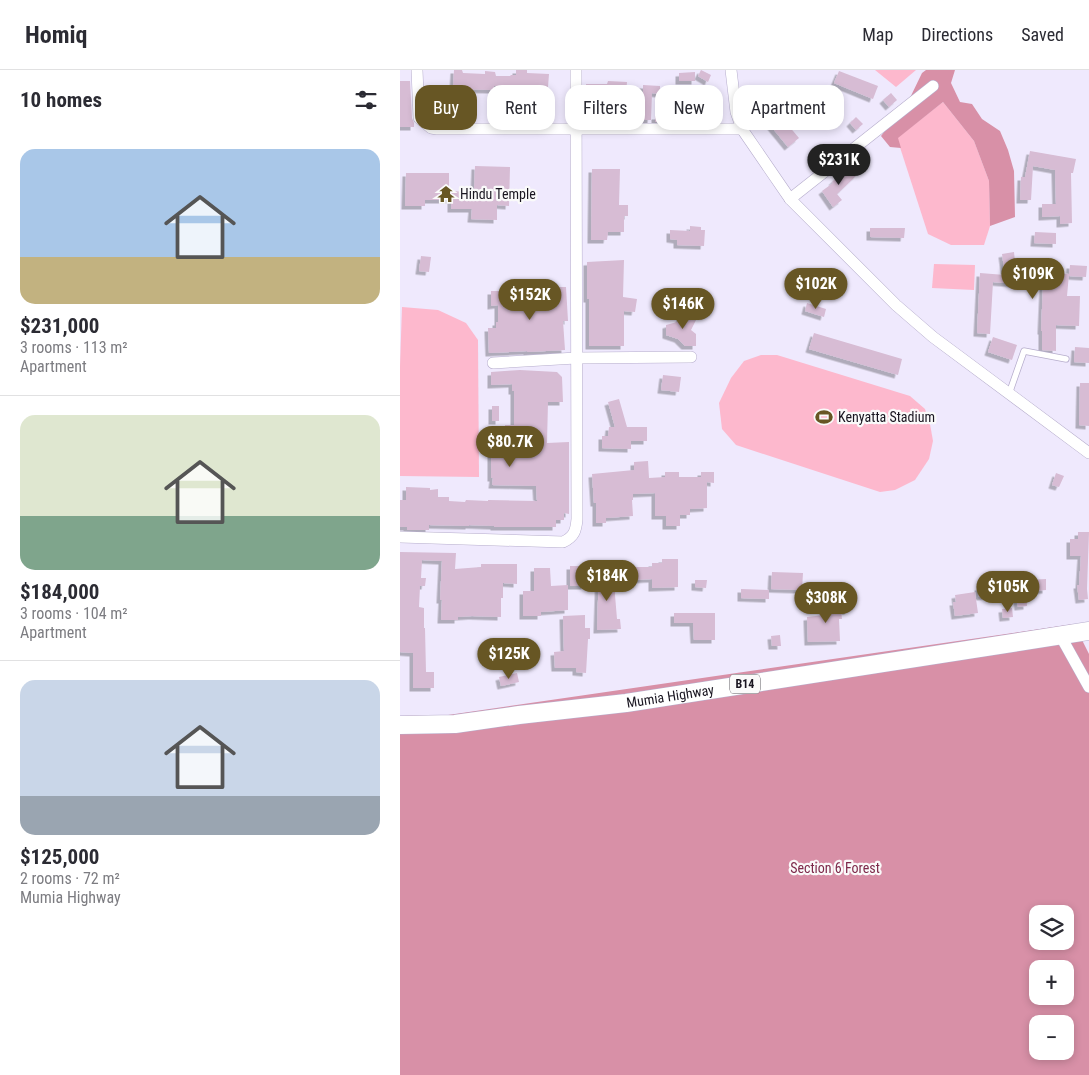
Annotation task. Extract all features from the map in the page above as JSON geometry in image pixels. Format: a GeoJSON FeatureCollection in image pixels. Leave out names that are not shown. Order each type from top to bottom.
{"type":"FeatureCollection","features":[{"type":"Feature","properties":{"kind":"highway","name":"Mumia Highway"},"geometry":{"type":"LineString","coordinates":[[400,725],[454,724],[626,703],[1089,631]]}},
{"type":"Feature","properties":{"kind":"street"},"geometry":{"type":"LineString","coordinates":[[417,70],[419,118],[431,128],[565,128]]}},
{"type":"Feature","properties":{"kind":"street"},"geometry":{"type":"LineString","coordinates":[[576,70],[576,85]]}},
{"type":"Feature","properties":{"kind":"street"},"geometry":{"type":"LineString","coordinates":[[731,70],[733,87]]}},
{"type":"Feature","properties":{"kind":"street"},"geometry":{"type":"LineString","coordinates":[[790,199],[933,86]]}},
{"type":"Feature","properties":{"kind":"street"},"geometry":{"type":"LineString","coordinates":[[645,128],[733,128]]}},
{"type":"Feature","properties":{"kind":"street"},"geometry":{"type":"LineString","coordinates":[[400,537],[564,542],[574,535],[576,528],[576,130]]}},
{"type":"Feature","properties":{"kind":"street"},"geometry":{"type":"LineString","coordinates":[[743,130],[790,199],[896,305],[933,337],[1089,453]]}},
{"type":"Feature","properties":{"kind":"street"},"geometry":{"type":"LineString","coordinates":[[493,363],[576,358],[691,357]]}},
{"type":"Feature","properties":{"kind":"street"},"geometry":{"type":"LineString","coordinates":[[1060,635],[1089,687]]}},
{"type":"Feature","properties":{"kind":"lane"},"geometry":{"type":"LineString","coordinates":[[1009,394],[1024,351],[1066,359]]}},
{"type":"Feature","properties":{"kind":"shaded area"},"geometry":{"type":"Polygon","coordinates":[[[875,70],[916,70],[896,87],[875,70]]]}},
{"type":"Feature","properties":{"kind":"shaded area"},"geometry":{"type":"Polygon","coordinates":[[[943,102],[974,141],[989,181],[990,226],[984,245],[951,245],[928,234],[897,138],[943,102]]]}},
{"type":"Feature","properties":{"kind":"shaded area"},"geometry":{"type":"Polygon","coordinates":[[[934,264],[975,265],[974,290],[932,288],[934,264]]]}},
{"type":"Feature","properties":{"kind":"shaded area"},"geometry":{"type":"Polygon","coordinates":[[[402,307],[438,310],[466,323],[478,340],[479,477],[400,476],[402,307]]]}},
{"type":"Feature","properties":{"kind":"shaded area","name":"Kenyatta Stadium"},"geometry":{"type":"Polygon","coordinates":[[[761,355],[777,355],[910,396],[925,409],[933,441],[929,459],[915,480],[895,490],[880,492],[736,445],[722,429],[719,403],[731,378],[744,361],[761,355]]]}},
{"type":"Feature","properties":{"kind":"green space"},"geometry":{"type":"Polygon","coordinates":[[[926,70],[955,70],[951,83],[960,102],[972,104],[982,119],[1000,131],[1014,171],[1015,217],[990,226],[989,181],[974,141],[943,102],[898,138],[901,148],[890,147],[881,136],[908,102],[922,73],[926,70]]]}},
{"type":"Feature","properties":{"kind":"green space","name":"Section 6 Forest"},"geometry":{"type":"Polygon","coordinates":[[[1074,624],[1089,654],[1089,1075],[400,1075],[400,716],[448,715],[1074,624]]]}},
{"type":"Feature","properties":{"kind":"building"},"geometry":{"type":"Polygon","coordinates":[[[454,70],[462,70],[463,73],[485,74],[485,71],[495,72],[496,76],[516,75],[516,70],[527,70],[527,73],[549,74],[548,85],[487,85],[487,90],[477,90],[477,85],[453,85],[454,70]]]}},
{"type":"Feature","properties":{"kind":"building"},"geometry":{"type":"Polygon","coordinates":[[[701,70],[711,75],[708,82],[698,76],[701,70]]]}},
{"type":"Feature","properties":{"kind":"building"},"geometry":{"type":"Polygon","coordinates":[[[839,71],[878,86],[873,99],[844,87],[844,85],[834,83],[839,71]]]}},
{"type":"Feature","properties":{"kind":"building"},"geometry":{"type":"Polygon","coordinates":[[[695,72],[695,81],[679,81],[679,73],[695,72]]]}},
{"type":"Feature","properties":{"kind":"building"},"geometry":{"type":"Polygon","coordinates":[[[400,81],[410,81],[414,127],[400,127],[400,81]]]}},
{"type":"Feature","properties":{"kind":"building"},"geometry":{"type":"Polygon","coordinates":[[[608,81],[627,82],[627,85],[586,85],[586,84],[607,84],[608,81]]]}},
{"type":"Feature","properties":{"kind":"building"},"geometry":{"type":"Polygon","coordinates":[[[645,85],[655,86],[655,93],[652,93],[651,120],[645,120],[645,85]]]}},
{"type":"Feature","properties":{"kind":"building"},"geometry":{"type":"Polygon","coordinates":[[[891,93],[897,100],[889,107],[883,100],[891,93]]]}},
{"type":"Feature","properties":{"kind":"building"},"geometry":{"type":"Polygon","coordinates":[[[856,117],[863,124],[856,130],[850,123],[856,117]]]}},
{"type":"Feature","properties":{"kind":"building"},"geometry":{"type":"Polygon","coordinates":[[[774,130],[792,130],[799,138],[788,147],[774,130]]]}},
{"type":"Feature","properties":{"kind":"building"},"geometry":{"type":"Polygon","coordinates":[[[1030,151],[1076,159],[1073,173],[1071,173],[1072,223],[1060,224],[1060,216],[1042,217],[1042,204],[1056,204],[1055,170],[1033,166],[1031,200],[1020,200],[1021,177],[1025,177],[1030,151]]]}},
{"type":"Feature","properties":{"kind":"building"},"geometry":{"type":"Polygon","coordinates":[[[475,166],[510,167],[509,206],[497,205],[497,220],[471,219],[472,209],[451,209],[451,200],[425,200],[425,206],[405,206],[406,173],[449,173],[449,191],[474,192],[475,166]]]}},
{"type":"Feature","properties":{"kind":"building"},"geometry":{"type":"Polygon","coordinates":[[[849,166],[857,175],[837,194],[842,200],[833,207],[822,191],[833,183],[849,166]]]}},
{"type":"Feature","properties":{"kind":"building"},"geometry":{"type":"Polygon","coordinates":[[[592,169],[620,169],[619,205],[628,205],[628,216],[624,216],[624,232],[608,232],[607,240],[591,240],[592,169]]]}},
{"type":"Feature","properties":{"kind":"building"},"geometry":{"type":"Polygon","coordinates":[[[690,226],[701,227],[701,230],[705,230],[704,246],[677,245],[677,240],[670,239],[670,230],[690,231],[690,226]]]}},
{"type":"Feature","properties":{"kind":"building"},"geometry":{"type":"Polygon","coordinates":[[[870,228],[905,228],[904,238],[870,237],[870,228]]]}},
{"type":"Feature","properties":{"kind":"building"},"geometry":{"type":"Polygon","coordinates":[[[1035,232],[1056,233],[1056,244],[1034,243],[1035,232]]]}},
{"type":"Feature","properties":{"kind":"building"},"geometry":{"type":"Polygon","coordinates":[[[1014,252],[1016,271],[1069,274],[1067,296],[1080,296],[1079,326],[1056,325],[1056,351],[1042,350],[1043,286],[993,282],[990,334],[977,333],[980,273],[1005,275],[1002,254],[1014,252]]]}},
{"type":"Feature","properties":{"kind":"building"},"geometry":{"type":"Polygon","coordinates":[[[421,256],[431,257],[429,272],[419,271],[421,256]]]}},
{"type":"Feature","properties":{"kind":"building"},"geometry":{"type":"Polygon","coordinates":[[[624,260],[623,297],[637,299],[635,312],[624,311],[624,346],[589,346],[587,262],[624,260]]]}},
{"type":"Feature","properties":{"kind":"building"},"geometry":{"type":"Polygon","coordinates":[[[1070,265],[1087,266],[1086,277],[1069,276],[1070,265]]]}},
{"type":"Feature","properties":{"kind":"building"},"geometry":{"type":"Polygon","coordinates":[[[548,279],[549,287],[566,287],[568,321],[563,321],[565,350],[489,353],[488,328],[496,328],[496,322],[498,322],[498,305],[491,306],[491,291],[504,291],[505,300],[534,300],[533,287],[539,287],[539,280],[548,279]]]}},
{"type":"Feature","properties":{"kind":"building"},"geometry":{"type":"Polygon","coordinates":[[[807,303],[826,309],[824,317],[805,311],[807,303]]]}},
{"type":"Feature","properties":{"kind":"building"},"geometry":{"type":"Polygon","coordinates":[[[685,311],[696,320],[691,330],[696,334],[696,346],[685,346],[678,339],[666,335],[666,325],[677,322],[685,311]]]}},
{"type":"Feature","properties":{"kind":"building"},"geometry":{"type":"Polygon","coordinates":[[[814,333],[902,359],[898,375],[809,349],[814,333]]]}},
{"type":"Feature","properties":{"kind":"building"},"geometry":{"type":"Polygon","coordinates":[[[993,337],[1017,345],[1012,360],[988,352],[993,337]]]}},
{"type":"Feature","properties":{"kind":"building"},"geometry":{"type":"Polygon","coordinates":[[[1075,347],[1089,348],[1089,363],[1074,362],[1075,347]]]}},
{"type":"Feature","properties":{"kind":"building"},"geometry":{"type":"Polygon","coordinates":[[[520,370],[557,372],[562,377],[563,402],[548,402],[547,443],[569,442],[569,514],[564,513],[564,520],[556,520],[556,527],[429,525],[429,530],[407,530],[407,527],[400,527],[400,500],[406,500],[406,487],[438,489],[438,497],[449,497],[449,501],[537,501],[536,486],[492,485],[493,478],[491,478],[491,452],[524,452],[524,437],[505,437],[505,425],[514,425],[514,391],[512,391],[512,384],[491,385],[491,372],[520,370]]]}},
{"type":"Feature","properties":{"kind":"building"},"geometry":{"type":"Polygon","coordinates":[[[663,375],[681,377],[679,392],[661,390],[663,375]]]}},
{"type":"Feature","properties":{"kind":"building"},"geometry":{"type":"Polygon","coordinates":[[[1080,383],[1089,383],[1089,426],[1079,425],[1080,383]]]}},
{"type":"Feature","properties":{"kind":"building"},"geometry":{"type":"Polygon","coordinates":[[[619,399],[627,427],[647,427],[647,441],[631,441],[631,449],[602,448],[602,436],[608,436],[609,427],[615,427],[608,402],[619,399]]]}},
{"type":"Feature","properties":{"kind":"building"},"geometry":{"type":"Polygon","coordinates":[[[492,406],[499,406],[499,421],[492,421],[492,406]]]}},
{"type":"Feature","properties":{"kind":"building"},"geometry":{"type":"Polygon","coordinates":[[[648,461],[649,478],[665,477],[665,472],[679,472],[679,477],[701,477],[701,472],[714,472],[714,483],[707,482],[707,508],[690,509],[690,515],[680,515],[680,526],[666,526],[666,516],[655,516],[655,493],[633,494],[633,516],[606,518],[606,523],[596,523],[596,503],[594,503],[592,474],[634,470],[634,462],[648,461]]]}},
{"type":"Feature","properties":{"kind":"building"},"geometry":{"type":"Polygon","coordinates":[[[1056,473],[1064,476],[1059,487],[1052,485],[1056,473]]]}},
{"type":"Feature","properties":{"kind":"building"},"geometry":{"type":"Polygon","coordinates":[[[1078,532],[1089,532],[1088,599],[1079,600],[1077,585],[1079,585],[1081,556],[1070,556],[1070,539],[1078,539],[1078,532]]]}},
{"type":"Feature","properties":{"kind":"building"},"geometry":{"type":"Polygon","coordinates":[[[400,552],[456,553],[455,569],[481,567],[481,564],[517,564],[517,584],[503,583],[501,617],[472,616],[458,617],[458,620],[441,620],[442,561],[422,560],[421,578],[426,578],[425,586],[420,586],[419,607],[424,608],[426,672],[434,672],[434,688],[413,688],[413,653],[400,652],[400,552]]]}},
{"type":"Feature","properties":{"kind":"building"},"geometry":{"type":"Polygon","coordinates":[[[662,559],[678,559],[678,587],[652,588],[652,579],[633,580],[632,567],[652,567],[652,563],[662,563],[662,559]]]}},
{"type":"Feature","properties":{"kind":"building"},"geometry":{"type":"Polygon","coordinates":[[[570,566],[580,566],[580,576],[585,576],[585,586],[570,586],[570,566]]]}},
{"type":"Feature","properties":{"kind":"building"},"geometry":{"type":"Polygon","coordinates":[[[534,568],[550,568],[551,586],[568,585],[568,610],[541,612],[541,616],[523,616],[523,591],[534,591],[534,568]]]}},
{"type":"Feature","properties":{"kind":"building"},"geometry":{"type":"Polygon","coordinates":[[[599,570],[616,570],[615,595],[617,619],[620,619],[621,629],[597,630],[599,570]]]}},
{"type":"Feature","properties":{"kind":"building"},"geometry":{"type":"Polygon","coordinates":[[[772,572],[803,573],[802,590],[771,589],[772,572]]]}},
{"type":"Feature","properties":{"kind":"building"},"geometry":{"type":"Polygon","coordinates":[[[1046,579],[1046,590],[1026,592],[1027,606],[1018,607],[1013,580],[1046,579]]]}},
{"type":"Feature","properties":{"kind":"building"},"geometry":{"type":"Polygon","coordinates":[[[695,580],[707,580],[706,588],[695,587],[695,580]]]}},
{"type":"Feature","properties":{"kind":"building"},"geometry":{"type":"Polygon","coordinates":[[[988,586],[989,596],[979,597],[978,587],[988,586]]]}},
{"type":"Feature","properties":{"kind":"building"},"geometry":{"type":"Polygon","coordinates":[[[741,589],[769,590],[769,599],[741,598],[741,589]]]}},
{"type":"Feature","properties":{"kind":"building"},"geometry":{"type":"Polygon","coordinates":[[[975,592],[978,613],[955,616],[953,602],[956,602],[955,595],[975,592]]]}},
{"type":"Feature","properties":{"kind":"building"},"geometry":{"type":"Polygon","coordinates":[[[847,602],[848,611],[841,611],[842,619],[839,619],[840,641],[808,642],[807,617],[824,615],[823,604],[847,602]]]}},
{"type":"Feature","properties":{"kind":"building"},"geometry":{"type":"Polygon","coordinates":[[[1012,608],[1013,617],[1003,618],[1002,609],[1012,608]]]}},
{"type":"Feature","properties":{"kind":"building"},"geometry":{"type":"Polygon","coordinates":[[[674,613],[715,613],[715,640],[694,640],[693,623],[674,623],[674,613]]]}},
{"type":"Feature","properties":{"kind":"building"},"geometry":{"type":"Polygon","coordinates":[[[585,615],[585,628],[590,628],[586,673],[576,672],[576,668],[555,668],[554,652],[564,651],[563,616],[585,615]]]}},
{"type":"Feature","properties":{"kind":"building"},"geometry":{"type":"Polygon","coordinates":[[[780,635],[781,646],[772,646],[771,636],[780,635]]]}},
{"type":"Feature","properties":{"kind":"building"},"geometry":{"type":"Polygon","coordinates":[[[517,673],[519,682],[501,686],[499,677],[517,673]]]}},
{"type":"Feature","properties":{"kind":"place","name":"Hindu Temple"},"geometry":{"type":"Point","coordinates":[446,194]}},
{"type":"Feature","properties":{"kind":"place","name":"Kenyatta Stadium"},"geometry":{"type":"Point","coordinates":[824,417]}}]}
